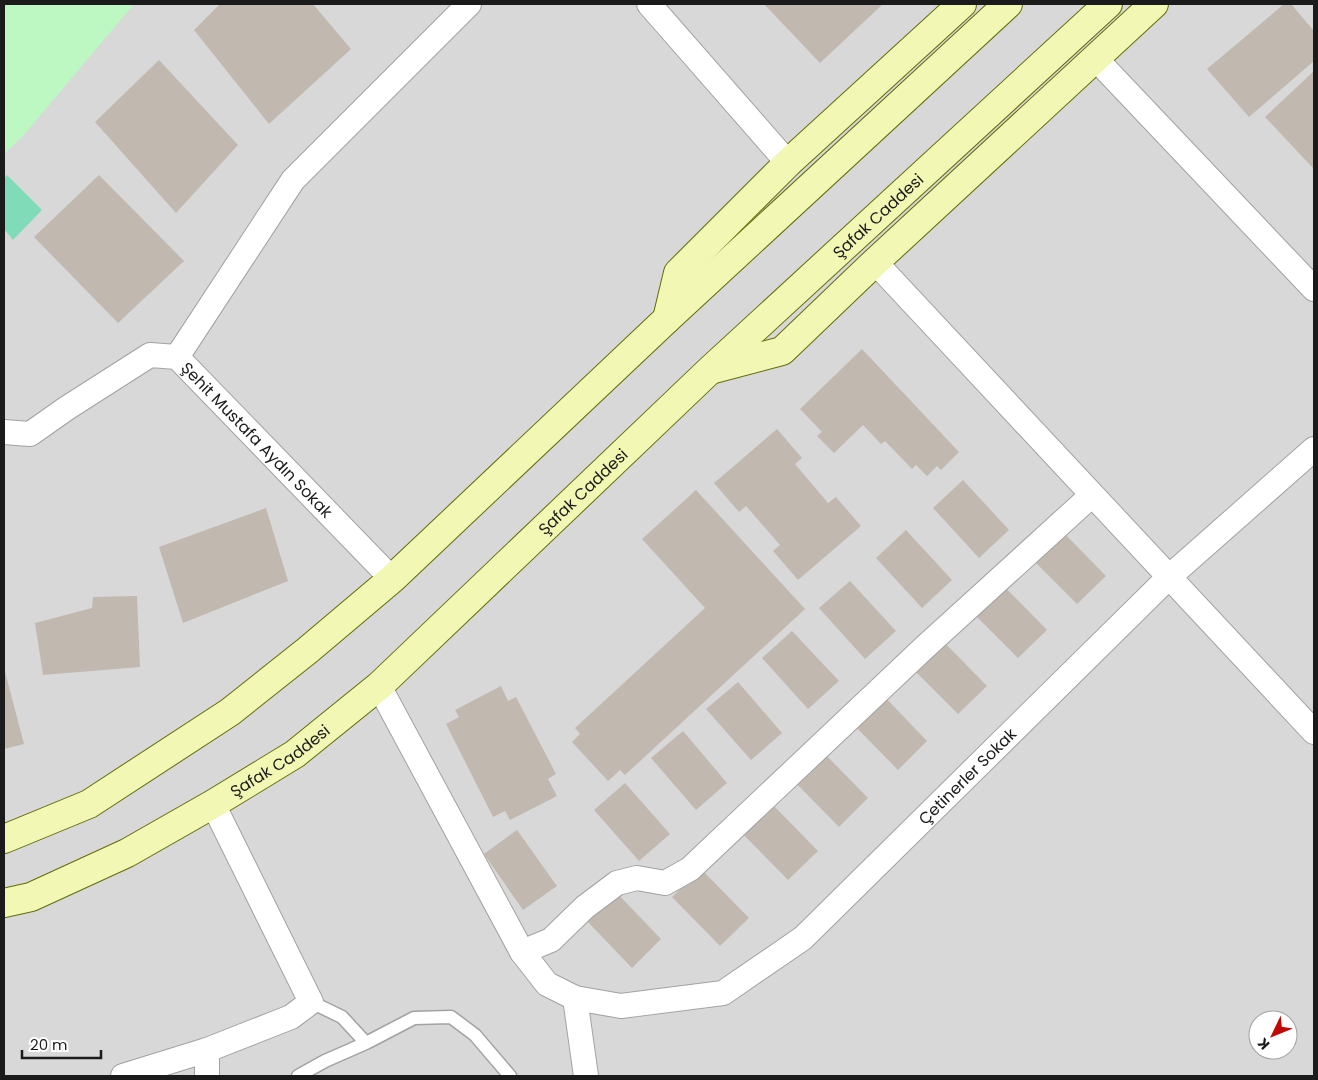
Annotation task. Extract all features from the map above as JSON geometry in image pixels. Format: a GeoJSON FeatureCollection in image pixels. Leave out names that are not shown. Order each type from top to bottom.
{"type":"FeatureCollection","features":[{"type":"Feature","properties":{"kind":"main road"},"geometry":{"type":"LineString","coordinates":[[667,319],[678,273],[788,163],[962,4]]}},
{"type":"Feature","properties":{"kind":"main road"},"geometry":{"type":"LineString","coordinates":[[4,839],[89,804],[230,712],[308,650],[392,579],[667,319],[1008,4]]}},
{"type":"Feature","properties":{"kind":"main road","name":"Şafak Caddesi"},"geometry":{"type":"LineString","coordinates":[[4,903],[31,897],[127,853],[213,804],[295,754],[379,686],[710,370],[1108,4]]}},
{"type":"Feature","properties":{"kind":"main road"},"geometry":{"type":"LineString","coordinates":[[710,370],[782,351],[875,262],[1154,4]]}},
{"type":"Feature","properties":{"kind":"street"},"geometry":{"type":"LineString","coordinates":[[177,357],[293,180],[469,4]]}},
{"type":"Feature","properties":{"kind":"street"},"geometry":{"type":"LineString","coordinates":[[648,4],[788,163]]}},
{"type":"Feature","properties":{"kind":"street"},"geometry":{"type":"LineString","coordinates":[[1096,58],[1314,289]]}},
{"type":"Feature","properties":{"kind":"street"},"geometry":{"type":"LineString","coordinates":[[875,262],[1314,732]]}},
{"type":"Feature","properties":{"kind":"street","name":"Şehit Mustafa Aydın Sokak"},"geometry":{"type":"LineString","coordinates":[[4,432],[30,434],[150,355],[177,357],[392,579]]}},
{"type":"Feature","properties":{"kind":"street","name":"Çetinerler Sokak"},"geometry":{"type":"LineString","coordinates":[[379,686],[522,952],[547,984],[575,998],[621,1006],[723,994],[803,938],[1169,577],[1314,449]]}},
{"type":"Feature","properties":{"kind":"street"},"geometry":{"type":"LineString","coordinates":[[522,952],[551,940],[584,907],[617,883],[636,878],[665,883],[690,869],[925,647],[1092,495]]}},
{"type":"Feature","properties":{"kind":"street"},"geometry":{"type":"LineString","coordinates":[[123,1076],[207,1050],[291,1017],[312,1002],[213,804]]}},
{"type":"Feature","properties":{"kind":"street"},"geometry":{"type":"LineString","coordinates":[[575,998],[586,1076]]}},
{"type":"Feature","properties":{"kind":"street"},"geometry":{"type":"LineString","coordinates":[[207,1050],[207,1076]]}},
{"type":"Feature","properties":{"kind":"lane"},"geometry":{"type":"LineString","coordinates":[[312,1002],[342,1017],[366,1043]]}},
{"type":"Feature","properties":{"kind":"lane"},"geometry":{"type":"LineString","coordinates":[[298,1076],[414,1018],[451,1017],[475,1036],[510,1076]]}},
{"type":"Feature","properties":{"kind":"shaded area"},"geometry":{"type":"Polygon","coordinates":[[[4,4],[1314,4],[1314,1076],[4,1076],[4,4]]]}},
{"type":"Feature","properties":{"kind":"green space"},"geometry":{"type":"Polygon","coordinates":[[[4,4],[134,4],[23,136],[4,154],[4,4]]]}},
{"type":"Feature","properties":{"kind":"green space"},"geometry":{"type":"Polygon","coordinates":[[[7,175],[42,210],[13,240],[4,229],[4,179],[7,175]]]}},
{"type":"Feature","properties":{"kind":"building"},"geometry":{"type":"Polygon","coordinates":[[[220,4],[313,4],[351,49],[269,124],[194,30],[220,4]]]}},
{"type":"Feature","properties":{"kind":"building"},"geometry":{"type":"Polygon","coordinates":[[[764,4],[883,4],[820,63],[764,4]]]}},
{"type":"Feature","properties":{"kind":"building"},"geometry":{"type":"Polygon","coordinates":[[[1284,4],[1291,4],[1314,31],[1314,61],[1249,117],[1207,69],[1284,4]]]}},
{"type":"Feature","properties":{"kind":"building"},"geometry":{"type":"Polygon","coordinates":[[[159,60],[238,145],[176,213],[95,122],[159,60]]]}},
{"type":"Feature","properties":{"kind":"building"},"geometry":{"type":"Polygon","coordinates":[[[1314,71],[1314,167],[1313,168],[1265,117],[1314,71]]]}},
{"type":"Feature","properties":{"kind":"building"},"geometry":{"type":"Polygon","coordinates":[[[99,175],[184,261],[118,323],[34,237],[99,175]]]}},
{"type":"Feature","properties":{"kind":"building"},"geometry":{"type":"Polygon","coordinates":[[[862,349],[959,452],[941,470],[937,466],[927,476],[916,465],[912,469],[885,441],[881,444],[863,425],[834,453],[817,436],[822,432],[800,409],[862,349]]]}},
{"type":"Feature","properties":{"kind":"building"},"geometry":{"type":"Polygon","coordinates":[[[777,429],[802,458],[795,464],[828,503],[836,497],[861,526],[798,580],[773,551],[780,545],[746,506],[739,512],[714,483],[777,429]]]}},
{"type":"Feature","properties":{"kind":"building"},"geometry":{"type":"Polygon","coordinates":[[[963,480],[1009,530],[979,558],[933,508],[963,480]]]}},
{"type":"Feature","properties":{"kind":"building"},"geometry":{"type":"Polygon","coordinates":[[[696,490],[805,609],[625,775],[620,770],[608,781],[572,742],[580,734],[575,728],[705,608],[642,539],[696,490]]]}},
{"type":"Feature","properties":{"kind":"building"},"geometry":{"type":"Polygon","coordinates":[[[266,508],[288,581],[183,623],[159,547],[266,508]]]}},
{"type":"Feature","properties":{"kind":"building"},"geometry":{"type":"Polygon","coordinates":[[[1058,527],[1106,576],[1077,604],[1029,556],[1058,527]]]}},
{"type":"Feature","properties":{"kind":"building"},"geometry":{"type":"Polygon","coordinates":[[[906,530],[952,580],[922,608],[876,558],[906,530]]]}},
{"type":"Feature","properties":{"kind":"building"},"geometry":{"type":"Polygon","coordinates":[[[850,581],[896,631],[865,659],[819,608],[850,581]]]}},
{"type":"Feature","properties":{"kind":"building"},"geometry":{"type":"Polygon","coordinates":[[[999,581],[1047,630],[1018,658],[970,610],[999,581]]]}},
{"type":"Feature","properties":{"kind":"building"},"geometry":{"type":"Polygon","coordinates":[[[137,596],[140,667],[43,675],[35,623],[92,608],[93,597],[137,596]]]}},
{"type":"Feature","properties":{"kind":"building"},"geometry":{"type":"Polygon","coordinates":[[[792,631],[839,681],[808,709],[762,658],[792,631]]]}},
{"type":"Feature","properties":{"kind":"building"},"geometry":{"type":"Polygon","coordinates":[[[939,637],[987,686],[958,714],[910,666],[939,637]]]}},
{"type":"Feature","properties":{"kind":"building"},"geometry":{"type":"Polygon","coordinates":[[[4,668],[24,744],[4,749],[4,668]]]}},
{"type":"Feature","properties":{"kind":"building"},"geometry":{"type":"Polygon","coordinates":[[[738,682],[782,733],[751,760],[706,709],[738,682]]]}},
{"type":"Feature","properties":{"kind":"building"},"geometry":{"type":"Polygon","coordinates":[[[501,686],[508,701],[516,697],[556,774],[548,779],[557,796],[510,820],[505,811],[493,817],[446,724],[459,717],[455,710],[501,686]]]}},
{"type":"Feature","properties":{"kind":"building"},"geometry":{"type":"Polygon","coordinates":[[[880,692],[927,741],[898,770],[850,721],[880,692]]]}},
{"type":"Feature","properties":{"kind":"building"},"geometry":{"type":"Polygon","coordinates":[[[683,731],[727,783],[696,810],[651,758],[683,731]]]}},
{"type":"Feature","properties":{"kind":"building"},"geometry":{"type":"Polygon","coordinates":[[[820,749],[868,798],[839,827],[791,778],[820,749]]]}},
{"type":"Feature","properties":{"kind":"building"},"geometry":{"type":"Polygon","coordinates":[[[625,783],[670,834],[639,861],[594,810],[625,783]]]}},
{"type":"Feature","properties":{"kind":"building"},"geometry":{"type":"Polygon","coordinates":[[[770,802],[818,851],[788,880],[740,831],[770,802]]]}},
{"type":"Feature","properties":{"kind":"building"},"geometry":{"type":"Polygon","coordinates":[[[517,830],[557,886],[523,910],[484,854],[517,830]]]}},
{"type":"Feature","properties":{"kind":"building"},"geometry":{"type":"Polygon","coordinates":[[[701,869],[749,918],[720,946],[672,897],[701,869]]]}},
{"type":"Feature","properties":{"kind":"building"},"geometry":{"type":"Polygon","coordinates":[[[614,890],[661,939],[632,968],[585,919],[614,890]]]}}]}
